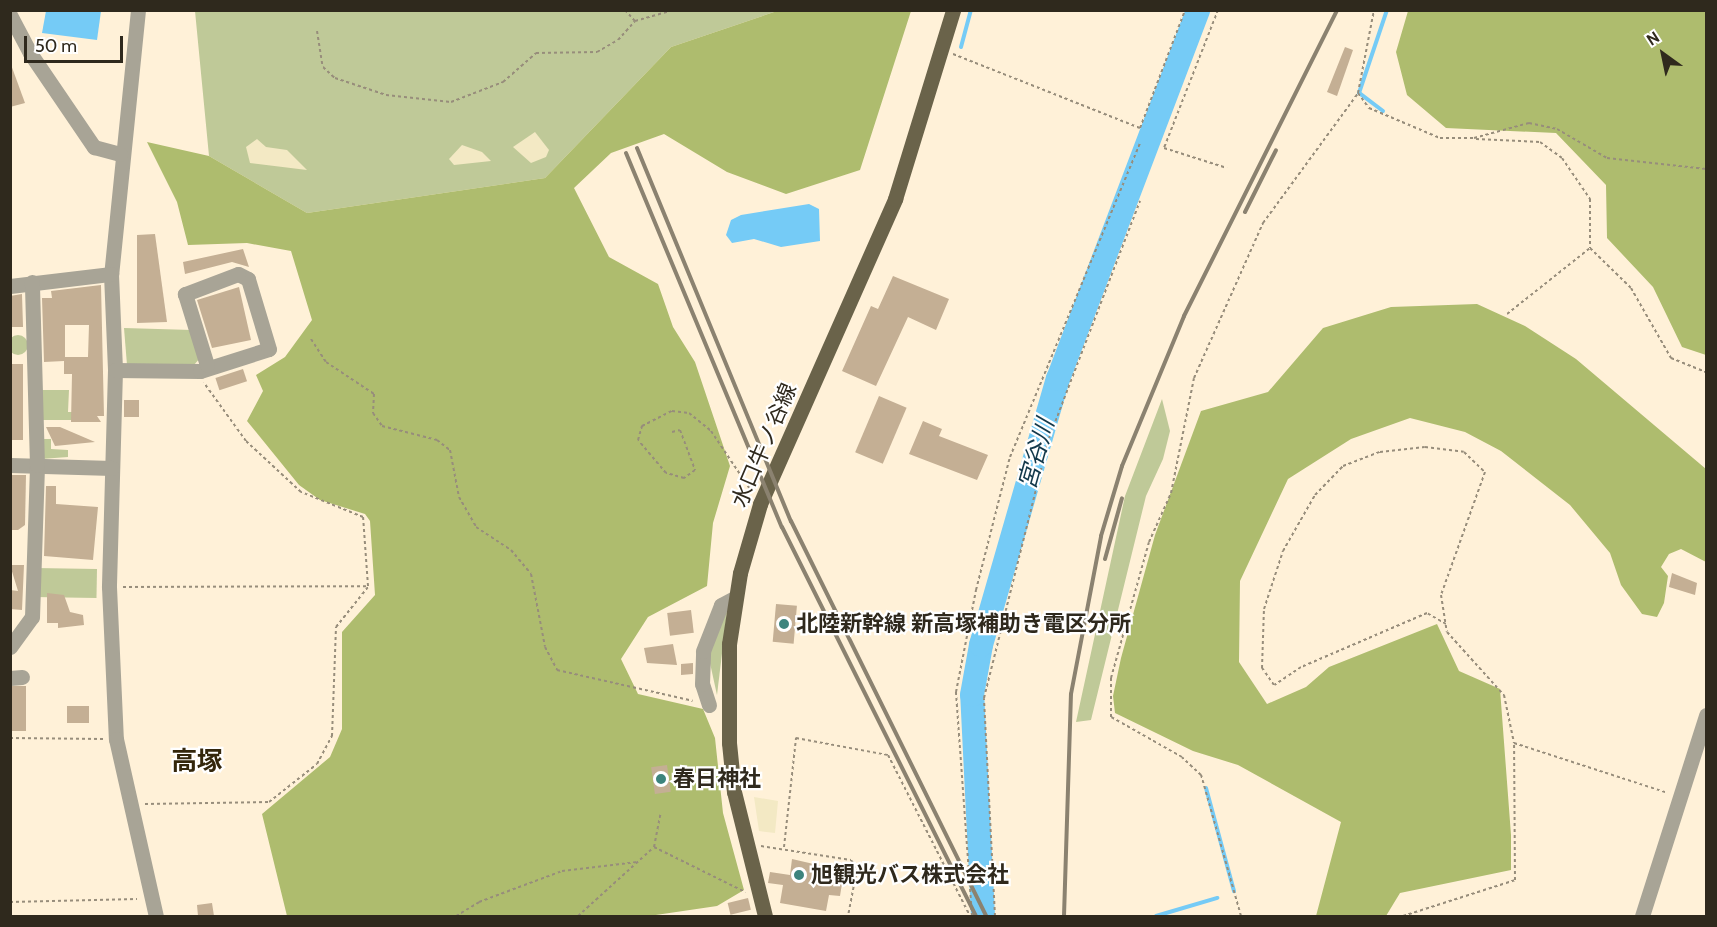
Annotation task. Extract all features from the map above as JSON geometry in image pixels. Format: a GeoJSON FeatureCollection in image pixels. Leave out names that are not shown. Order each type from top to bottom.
{"type":"FeatureCollection","features":[{"type":"Feature","properties":{"kind":"main road","name":"水口牛ノ谷線"},"geometry":{"type":"LineString","coordinates":[[765,916],[746,846],[728,737],[729,644],[736,597],[760,504],[895,199],[953,10]]}},
{"type":"Feature","properties":{"kind":"street"},"geometry":{"type":"LineString","coordinates":[[138,10],[120,154],[111,274],[115,370],[108,587],[116,739],[133,804],[156,916]]}},
{"type":"Feature","properties":{"kind":"street"},"geometry":{"type":"LineString","coordinates":[[10,15],[30,53],[94,147],[120,154]]}},
{"type":"Feature","properties":{"kind":"street"},"geometry":{"type":"LineString","coordinates":[[10,286],[111,274]]}},
{"type":"Feature","properties":{"kind":"street"},"geometry":{"type":"LineString","coordinates":[[115,370],[203,368],[269,349],[248,279],[238,274],[186,289],[184,294],[203,368]]}},
{"type":"Feature","properties":{"kind":"street"},"geometry":{"type":"LineString","coordinates":[[10,647],[32,617],[37,465],[32,282]]}},
{"type":"Feature","properties":{"kind":"street"},"geometry":{"type":"LineString","coordinates":[[10,465],[112,468]]}},
{"type":"Feature","properties":{"kind":"street"},"geometry":{"type":"LineString","coordinates":[[709,705],[703,651],[721,605],[736,597]]}},
{"type":"Feature","properties":{"kind":"street"},"geometry":{"type":"LineString","coordinates":[[1642,916],[1707,715]]}},
{"type":"Feature","properties":{"kind":"path"},"geometry":{"type":"LineString","coordinates":[[625,10],[635,21]]}},
{"type":"Feature","properties":{"kind":"path"},"geometry":{"type":"LineString","coordinates":[[317,32],[323,67],[335,78],[386,95],[451,102],[503,82],[536,53],[597,52],[618,40],[635,21],[673,10]]}},
{"type":"Feature","properties":{"kind":"path"},"geometry":{"type":"LineString","coordinates":[[942,50],[1140,128],[1185,10]]}},
{"type":"Feature","properties":{"kind":"path"},"geometry":{"type":"LineString","coordinates":[[1218,10],[1164,148],[1227,168]]}},
{"type":"Feature","properties":{"kind":"path"},"geometry":{"type":"LineString","coordinates":[[1241,916],[1201,775],[1182,757],[1111,717],[1111,678],[1149,542],[1171,493],[1194,378],[1263,223],[1358,93],[1374,10]]}},
{"type":"Feature","properties":{"kind":"path"},"geometry":{"type":"LineString","coordinates":[[1358,93],[1369,108],[1429,134],[1540,142],[1562,158],[1590,199],[1590,248],[1631,288],[1671,358],[1707,372]]}},
{"type":"Feature","properties":{"kind":"path"},"geometry":{"type":"LineString","coordinates":[[1474,138],[1529,123],[1557,129],[1607,158],[1707,170]]}},
{"type":"Feature","properties":{"kind":"path"},"geometry":{"type":"LineString","coordinates":[[971,916],[956,692],[976,590],[1011,457],[1140,143]]}},
{"type":"Feature","properties":{"kind":"path"},"geometry":{"type":"LineString","coordinates":[[995,916],[984,698],[1049,438],[1140,201]]}},
{"type":"Feature","properties":{"kind":"path"},"geometry":{"type":"LineString","coordinates":[[1507,314],[1590,248]]}},
{"type":"Feature","properties":{"kind":"path"},"geometry":{"type":"LineString","coordinates":[[311,339],[326,362],[375,394],[373,413],[382,426],[437,440],[450,450],[459,497],[476,527],[511,550],[531,574],[545,647],[557,670],[709,705]]}},
{"type":"Feature","properties":{"kind":"path"},"geometry":{"type":"LineString","coordinates":[[133,804],[269,802],[299,780],[328,747],[335,710],[336,627],[368,586],[363,517],[301,492],[227,420],[203,368]]}},
{"type":"Feature","properties":{"kind":"path"},"geometry":{"type":"LineString","coordinates":[[672,432],[680,430],[695,470],[684,478],[666,473],[638,440],[642,426],[672,411],[689,412],[711,431],[760,504]]}},
{"type":"Feature","properties":{"kind":"path"},"geometry":{"type":"LineString","coordinates":[[1403,916],[1515,880],[1514,743],[1503,695],[1466,659],[1446,624],[1442,595],[1485,471],[1480,462],[1452,449],[1380,452],[1343,466],[1315,495],[1289,541],[1264,609],[1262,668],[1274,685],[1301,668],[1427,613],[1446,624]]}},
{"type":"Feature","properties":{"kind":"path"},"geometry":{"type":"LineString","coordinates":[[108,587],[368,586]]}},
{"type":"Feature","properties":{"kind":"path"},"geometry":{"type":"LineString","coordinates":[[10,738],[116,739]]}},
{"type":"Feature","properties":{"kind":"path"},"geometry":{"type":"LineString","coordinates":[[784,847],[796,738],[888,755],[971,916]]}},
{"type":"Feature","properties":{"kind":"path"},"geometry":{"type":"LineString","coordinates":[[1514,743],[1680,797]]}},
{"type":"Feature","properties":{"kind":"path"},"geometry":{"type":"LineString","coordinates":[[578,916],[654,847],[660,814]]}},
{"type":"Feature","properties":{"kind":"path"},"geometry":{"type":"LineString","coordinates":[[746,846],[784,847],[854,863],[848,916]]}},
{"type":"Feature","properties":{"kind":"path"},"geometry":{"type":"LineString","coordinates":[[654,847],[761,900]]}},
{"type":"Feature","properties":{"kind":"path"},"geometry":{"type":"LineString","coordinates":[[456,916],[479,902],[562,871],[637,862]]}},
{"type":"Feature","properties":{"kind":"path"},"geometry":{"type":"LineString","coordinates":[[10,902],[153,898]]}},
{"type":"Feature","properties":{"kind":"green space"},"geometry":{"type":"Polygon","coordinates":[[[195,11],[777,11],[671,47],[545,178],[307,213],[209,156],[195,11]]]}},
{"type":"Feature","properties":{"kind":"green space"},"geometry":{"type":"Polygon","coordinates":[[[777,11],[911,11],[860,170],[786,194],[727,172],[664,134],[611,153],[574,188],[609,257],[658,284],[673,327],[695,362],[730,466],[713,523],[707,586],[648,617],[621,659],[638,694],[703,709],[715,738],[723,813],[744,890],[717,906],[649,916],[287,916],[262,814],[330,757],[342,729],[342,632],[375,595],[370,521],[365,514],[320,500],[299,485],[247,421],[263,391],[256,375],[285,357],[312,320],[291,251],[247,243],[188,245],[177,202],[147,142],[209,156],[307,213],[545,178],[671,47],[777,11]]]}},
{"type":"Feature","properties":{"kind":"green space"},"geometry":{"type":"Polygon","coordinates":[[[1408,11],[1706,11],[1706,355],[1682,347],[1653,287],[1607,238],[1606,185],[1556,133],[1446,128],[1407,95],[1396,52],[1408,11]]]}},
{"type":"Feature","properties":{"kind":"green space"},"geometry":{"type":"Polygon","coordinates":[[[1477,304],[1525,326],[1576,359],[1706,469],[1706,562],[1681,549],[1669,554],[1661,567],[1668,576],[1664,603],[1657,617],[1642,614],[1621,585],[1610,553],[1570,505],[1501,451],[1465,432],[1410,418],[1351,439],[1288,479],[1240,581],[1239,662],[1267,704],[1306,687],[1329,667],[1437,624],[1459,671],[1500,689],[1511,835],[1511,870],[1400,893],[1386,916],[1316,916],[1341,822],[1238,765],[1193,751],[1115,713],[1113,696],[1121,658],[1155,535],[1201,411],[1268,392],[1323,328],[1391,307],[1477,304]]]}},
{"type":"Feature","properties":{"kind":"green space"},"geometry":{"type":"Polygon","coordinates":[[[124,328],[192,330],[201,357],[193,366],[127,365],[124,328]]]}},
{"type":"Feature","properties":{"kind":"green space"},"geometry":{"type":"Polygon","coordinates":[[[14,335],[22,335],[28,341],[28,349],[22,355],[14,355],[8,349],[8,341],[14,335]]]}},
{"type":"Feature","properties":{"kind":"green space"},"geometry":{"type":"Polygon","coordinates":[[[42,390],[69,390],[68,412],[78,412],[78,420],[42,420],[42,390]]]}},
{"type":"Feature","properties":{"kind":"green space"},"geometry":{"type":"Polygon","coordinates":[[[1162,399],[1170,431],[1163,459],[1146,496],[1091,720],[1076,722],[1125,496],[1162,399]]]}},
{"type":"Feature","properties":{"kind":"green space"},"geometry":{"type":"Polygon","coordinates":[[[39,439],[51,439],[51,449],[68,450],[68,457],[41,459],[39,439]]]}},
{"type":"Feature","properties":{"kind":"green space"},"geometry":{"type":"Polygon","coordinates":[[[35,568],[97,569],[96,598],[34,597],[35,568]]]}},
{"type":"Feature","properties":{"kind":"green space"},"geometry":{"type":"Polygon","coordinates":[[[727,612],[717,695],[708,654],[719,619],[727,612]]]}},
{"type":"Feature","properties":{"kind":"sand"},"geometry":{"type":"Polygon","coordinates":[[[535,132],[549,150],[546,157],[531,163],[513,147],[535,132]]]}},
{"type":"Feature","properties":{"kind":"sand"},"geometry":{"type":"Polygon","coordinates":[[[257,139],[266,147],[287,150],[307,170],[250,163],[246,147],[257,139]]]}},
{"type":"Feature","properties":{"kind":"sand"},"geometry":{"type":"Polygon","coordinates":[[[462,145],[482,152],[491,161],[454,165],[449,159],[462,145]]]}},
{"type":"Feature","properties":{"kind":"sand"},"geometry":{"type":"Polygon","coordinates":[[[754,797],[778,801],[775,833],[759,831],[754,797]]]}},
{"type":"Feature","properties":{"kind":"water"},"geometry":{"type":"Polygon","coordinates":[[[46,11],[101,11],[97,40],[42,33],[46,11]]]}},
{"type":"Feature","properties":{"kind":"water"},"geometry":{"type":"Polygon","coordinates":[[[809,204],[819,209],[820,241],[781,247],[754,239],[732,243],[726,235],[731,220],[741,215],[809,204]]]}},
{"type":"Feature","properties":{"kind":"building"},"geometry":{"type":"Polygon","coordinates":[[[1345,47],[1353,50],[1337,96],[1327,92],[1345,47]]]}},
{"type":"Feature","properties":{"kind":"building"},"geometry":{"type":"Polygon","coordinates":[[[10,62],[25,103],[10,107],[10,62]]]}},
{"type":"Feature","properties":{"kind":"building"},"geometry":{"type":"Polygon","coordinates":[[[155,234],[167,322],[137,323],[137,235],[155,234]]]}},
{"type":"Feature","properties":{"kind":"building"},"geometry":{"type":"Polygon","coordinates":[[[243,249],[249,267],[232,262],[185,274],[183,262],[243,249]]]}},
{"type":"Feature","properties":{"kind":"building"},"geometry":{"type":"Polygon","coordinates":[[[893,276],[949,299],[936,330],[908,317],[876,386],[842,371],[871,306],[878,309],[893,276]]]}},
{"type":"Feature","properties":{"kind":"building"},"geometry":{"type":"Polygon","coordinates":[[[101,285],[104,416],[97,416],[101,422],[71,422],[72,374],[64,374],[64,361],[44,362],[42,298],[52,298],[51,291],[101,285]],[[65,325],[65,357],[88,357],[89,325],[65,325]]]}},
{"type":"Feature","properties":{"kind":"building"},"geometry":{"type":"Polygon","coordinates":[[[239,287],[251,340],[212,348],[197,300],[239,287]]]}},
{"type":"Feature","properties":{"kind":"building"},"geometry":{"type":"Polygon","coordinates":[[[22,294],[23,327],[12,327],[10,296],[22,294]]]}},
{"type":"Feature","properties":{"kind":"building"},"geometry":{"type":"Polygon","coordinates":[[[10,364],[23,364],[23,440],[10,440],[10,364]]]}},
{"type":"Feature","properties":{"kind":"building"},"geometry":{"type":"Polygon","coordinates":[[[243,369],[247,381],[219,390],[215,378],[243,369]]]}},
{"type":"Feature","properties":{"kind":"building"},"geometry":{"type":"Polygon","coordinates":[[[879,396],[907,408],[883,464],[855,452],[879,396]]]}},
{"type":"Feature","properties":{"kind":"building"},"geometry":{"type":"Polygon","coordinates":[[[124,400],[139,400],[139,417],[124,417],[124,400]]]}},
{"type":"Feature","properties":{"kind":"building"},"geometry":{"type":"Polygon","coordinates":[[[923,421],[942,429],[939,436],[988,455],[977,480],[909,454],[923,421]]]}},
{"type":"Feature","properties":{"kind":"building"},"geometry":{"type":"Polygon","coordinates":[[[46,427],[60,427],[95,442],[55,446],[46,427]]]}},
{"type":"Feature","properties":{"kind":"building"},"geometry":{"type":"Polygon","coordinates":[[[10,475],[26,475],[25,525],[18,530],[10,530],[10,475]]]}},
{"type":"Feature","properties":{"kind":"building"},"geometry":{"type":"Polygon","coordinates":[[[46,486],[56,486],[56,504],[98,507],[93,560],[44,556],[46,486]]]}},
{"type":"Feature","properties":{"kind":"building"},"geometry":{"type":"Polygon","coordinates":[[[10,565],[24,565],[22,610],[10,609],[10,590],[18,591],[10,565]]]}},
{"type":"Feature","properties":{"kind":"building"},"geometry":{"type":"Polygon","coordinates":[[[1672,573],[1697,583],[1695,595],[1669,587],[1672,573]]]}},
{"type":"Feature","properties":{"kind":"building"},"geometry":{"type":"Polygon","coordinates":[[[47,593],[64,595],[70,612],[83,615],[84,625],[58,628],[58,623],[47,623],[47,593]]]}},
{"type":"Feature","properties":{"kind":"building","name":"北陸新幹線 新高塚補助き電区分所"},"geometry":{"type":"Polygon","coordinates":[[[776,604],[797,606],[794,644],[773,642],[776,604]]]}},
{"type":"Feature","properties":{"kind":"building"},"geometry":{"type":"Polygon","coordinates":[[[691,610],[694,633],[670,636],[667,613],[691,610]]]}},
{"type":"Feature","properties":{"kind":"building"},"geometry":{"type":"Polygon","coordinates":[[[673,644],[677,665],[647,663],[644,648],[673,644]]]}},
{"type":"Feature","properties":{"kind":"building"},"geometry":{"type":"Polygon","coordinates":[[[693,663],[693,674],[681,675],[681,664],[693,663]]]}},
{"type":"Feature","properties":{"kind":"building"},"geometry":{"type":"Polygon","coordinates":[[[10,686],[26,686],[26,731],[10,731],[10,686]]]}},
{"type":"Feature","properties":{"kind":"building"},"geometry":{"type":"Polygon","coordinates":[[[67,706],[89,706],[89,723],[67,723],[67,706]]]}},
{"type":"Feature","properties":{"kind":"building","name":"春日神社"},"geometry":{"type":"Polygon","coordinates":[[[667,765],[671,792],[655,794],[651,767],[667,765]]]}},
{"type":"Feature","properties":{"kind":"building"},"geometry":{"type":"Polygon","coordinates":[[[792,859],[844,871],[840,896],[829,895],[826,911],[780,903],[783,885],[768,883],[770,872],[790,875],[792,859]]]}},
{"type":"Feature","properties":{"kind":"building"},"geometry":{"type":"Polygon","coordinates":[[[748,898],[751,910],[731,915],[728,903],[748,898]]]}},
{"type":"Feature","properties":{"kind":"building"},"geometry":{"type":"Polygon","coordinates":[[[212,903],[214,916],[198,916],[197,905],[212,903]]]}},
{"type":"Feature","properties":{"kind":"waterway"},"geometry":{"type":"LineString","coordinates":[[961,47],[971,10]]}},
{"type":"Feature","properties":{"kind":"waterway","name":"宮谷川"},"geometry":{"type":"LineString","coordinates":[[983,916],[972,695],[981,645],[1058,379],[1198,10]]}},
{"type":"Feature","properties":{"kind":"waterway"},"geometry":{"type":"LineString","coordinates":[[1383,111],[1359,93],[1387,10]]}},
{"type":"Feature","properties":{"kind":"waterway"},"geometry":{"type":"LineString","coordinates":[[1206,788],[1234,891]]}},
{"type":"Feature","properties":{"kind":"waterway"},"geometry":{"type":"LineString","coordinates":[[1156,916],[1217,898]]}},
{"type":"Feature","properties":{"kind":"railway"},"geometry":{"type":"LineString","coordinates":[[1064,916],[1071,694],[1101,536],[1122,466],[1184,316],[1337,10]]}},
{"type":"Feature","properties":{"kind":"railway"},"geometry":{"type":"LineString","coordinates":[[637,148],[791,521],[986,916]]}},
{"type":"Feature","properties":{"kind":"railway"},"geometry":{"type":"LineString","coordinates":[[1245,212],[1276,150]]}},
{"type":"Feature","properties":{"kind":"railway"},"geometry":{"type":"LineString","coordinates":[[626,153],[782,527],[976,916]]}},
{"type":"Feature","properties":{"kind":"railway"},"geometry":{"type":"LineString","coordinates":[[1105,559],[1122,498]]}},
{"type":"Feature","properties":{"kind":"place","name":"北陸新幹線 新高塚補助き電区分所"},"geometry":{"type":"Point","coordinates":[784,624]}},
{"type":"Feature","properties":{"kind":"place","name":"春日神社"},"geometry":{"type":"Point","coordinates":[661,779]}},
{"type":"Feature","properties":{"kind":"place","name":"旭観光バス株式会社"},"geometry":{"type":"Point","coordinates":[799,875]}},
{"type":"Feature","properties":{"kind":"district","name":"高塚"},"geometry":{"type":"Point","coordinates":[197,762]}}]}
